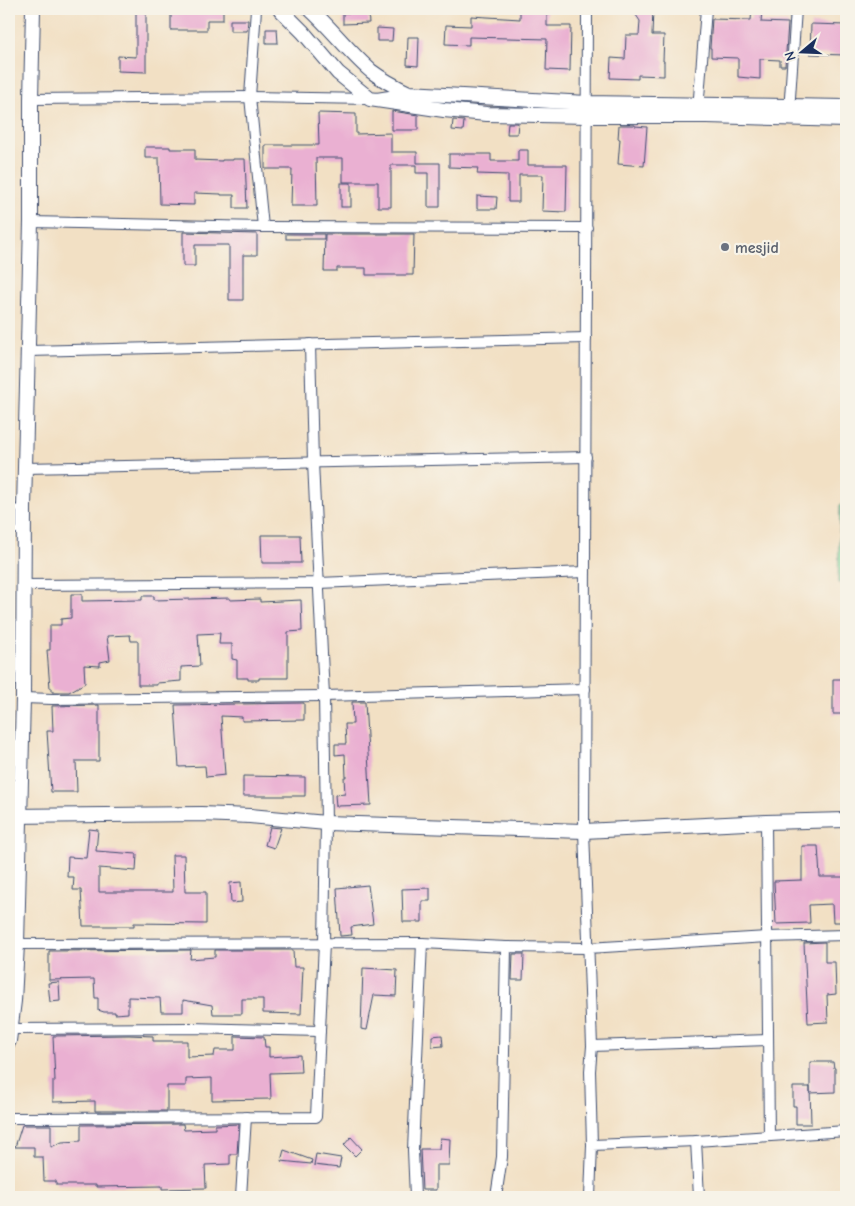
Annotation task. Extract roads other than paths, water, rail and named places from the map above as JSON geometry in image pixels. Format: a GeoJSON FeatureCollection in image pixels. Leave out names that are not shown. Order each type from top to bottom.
{"type":"FeatureCollection","features":[{"type":"Feature","properties":{"kind":"street"},"geometry":{"type":"LineString","coordinates":[[33,9],[31,222],[24,508],[23,698],[14,816],[10,1035],[190,1028],[320,1031]]}},
{"type":"Feature","properties":{"kind":"street"},"geometry":{"type":"LineString","coordinates":[[256,9],[250,98],[264,227]]}},
{"type":"Feature","properties":{"kind":"street"},"geometry":{"type":"LineString","coordinates":[[280,9],[303,32],[338,73],[370,98],[444,110],[487,114],[587,110],[789,112],[846,107]]}},
{"type":"Feature","properties":{"kind":"street"},"geometry":{"type":"LineString","coordinates":[[310,9],[371,70],[387,82],[409,93]]}},
{"type":"Feature","properties":{"kind":"street"},"geometry":{"type":"LineString","coordinates":[[587,9],[584,831],[592,1046],[590,1071],[592,1145],[590,1197]]}},
{"type":"Feature","properties":{"kind":"street"},"geometry":{"type":"LineString","coordinates":[[698,111],[706,9]]}},
{"type":"Feature","properties":{"kind":"street"},"geometry":{"type":"LineString","coordinates":[[789,112],[796,9]]}},
{"type":"Feature","properties":{"kind":"street"},"geometry":{"type":"LineString","coordinates":[[31,99],[370,98],[409,93],[587,110]]}},
{"type":"Feature","properties":{"kind":"street"},"geometry":{"type":"LineString","coordinates":[[789,112],[846,120]]}},
{"type":"Feature","properties":{"kind":"street"},"geometry":{"type":"LineString","coordinates":[[31,222],[264,227],[587,228]]}},
{"type":"Feature","properties":{"kind":"street"},"geometry":{"type":"LineString","coordinates":[[28,351],[586,338]]}},
{"type":"Feature","properties":{"kind":"street"},"geometry":{"type":"LineString","coordinates":[[9,1118],[316,1116],[324,943],[326,823],[324,696],[313,462],[310,344]]}},
{"type":"Feature","properties":{"kind":"street"},"geometry":{"type":"LineString","coordinates":[[25,468],[586,457]]}},
{"type":"Feature","properties":{"kind":"street"},"geometry":{"type":"LineString","coordinates":[[24,586],[320,584],[585,572]]}},
{"type":"Feature","properties":{"kind":"street"},"geometry":{"type":"LineString","coordinates":[[23,698],[52,700],[324,696],[585,689]]}},
{"type":"Feature","properties":{"kind":"street"},"geometry":{"type":"LineString","coordinates":[[14,816],[201,814],[250,816],[326,823],[584,831],[846,820]]}},
{"type":"Feature","properties":{"kind":"street"},"geometry":{"type":"LineString","coordinates":[[766,822],[769,1136]]}},
{"type":"Feature","properties":{"kind":"street"},"geometry":{"type":"LineString","coordinates":[[13,944],[422,943],[588,948],[846,934]]}},
{"type":"Feature","properties":{"kind":"street"},"geometry":{"type":"LineString","coordinates":[[415,1197],[413,1150],[422,943]]}},
{"type":"Feature","properties":{"kind":"street"},"geometry":{"type":"LineString","coordinates":[[496,1197],[502,1158],[506,947]]}},
{"type":"Feature","properties":{"kind":"street"},"geometry":{"type":"LineString","coordinates":[[592,1046],[768,1040]]}},
{"type":"Feature","properties":{"kind":"street"},"geometry":{"type":"LineString","coordinates":[[241,1197],[246,1117]]}},
{"type":"Feature","properties":{"kind":"street"},"geometry":{"type":"LineString","coordinates":[[592,1145],[696,1141],[846,1131]]}},
{"type":"Feature","properties":{"kind":"street"},"geometry":{"type":"LineString","coordinates":[[696,1141],[699,1197]]}},
{"type":"Feature","properties":{"kind":"lane"},"geometry":{"type":"LineString","coordinates":[[9,508],[24,508]]}},
{"type":"Feature","properties":{"kind":"lane"},"geometry":{"type":"LineString","coordinates":[[9,530],[24,531]]}},
{"type":"Feature","properties":{"kind":"place","name":"mesjid"},"geometry":{"type":"Point","coordinates":[725,247]}}]}
